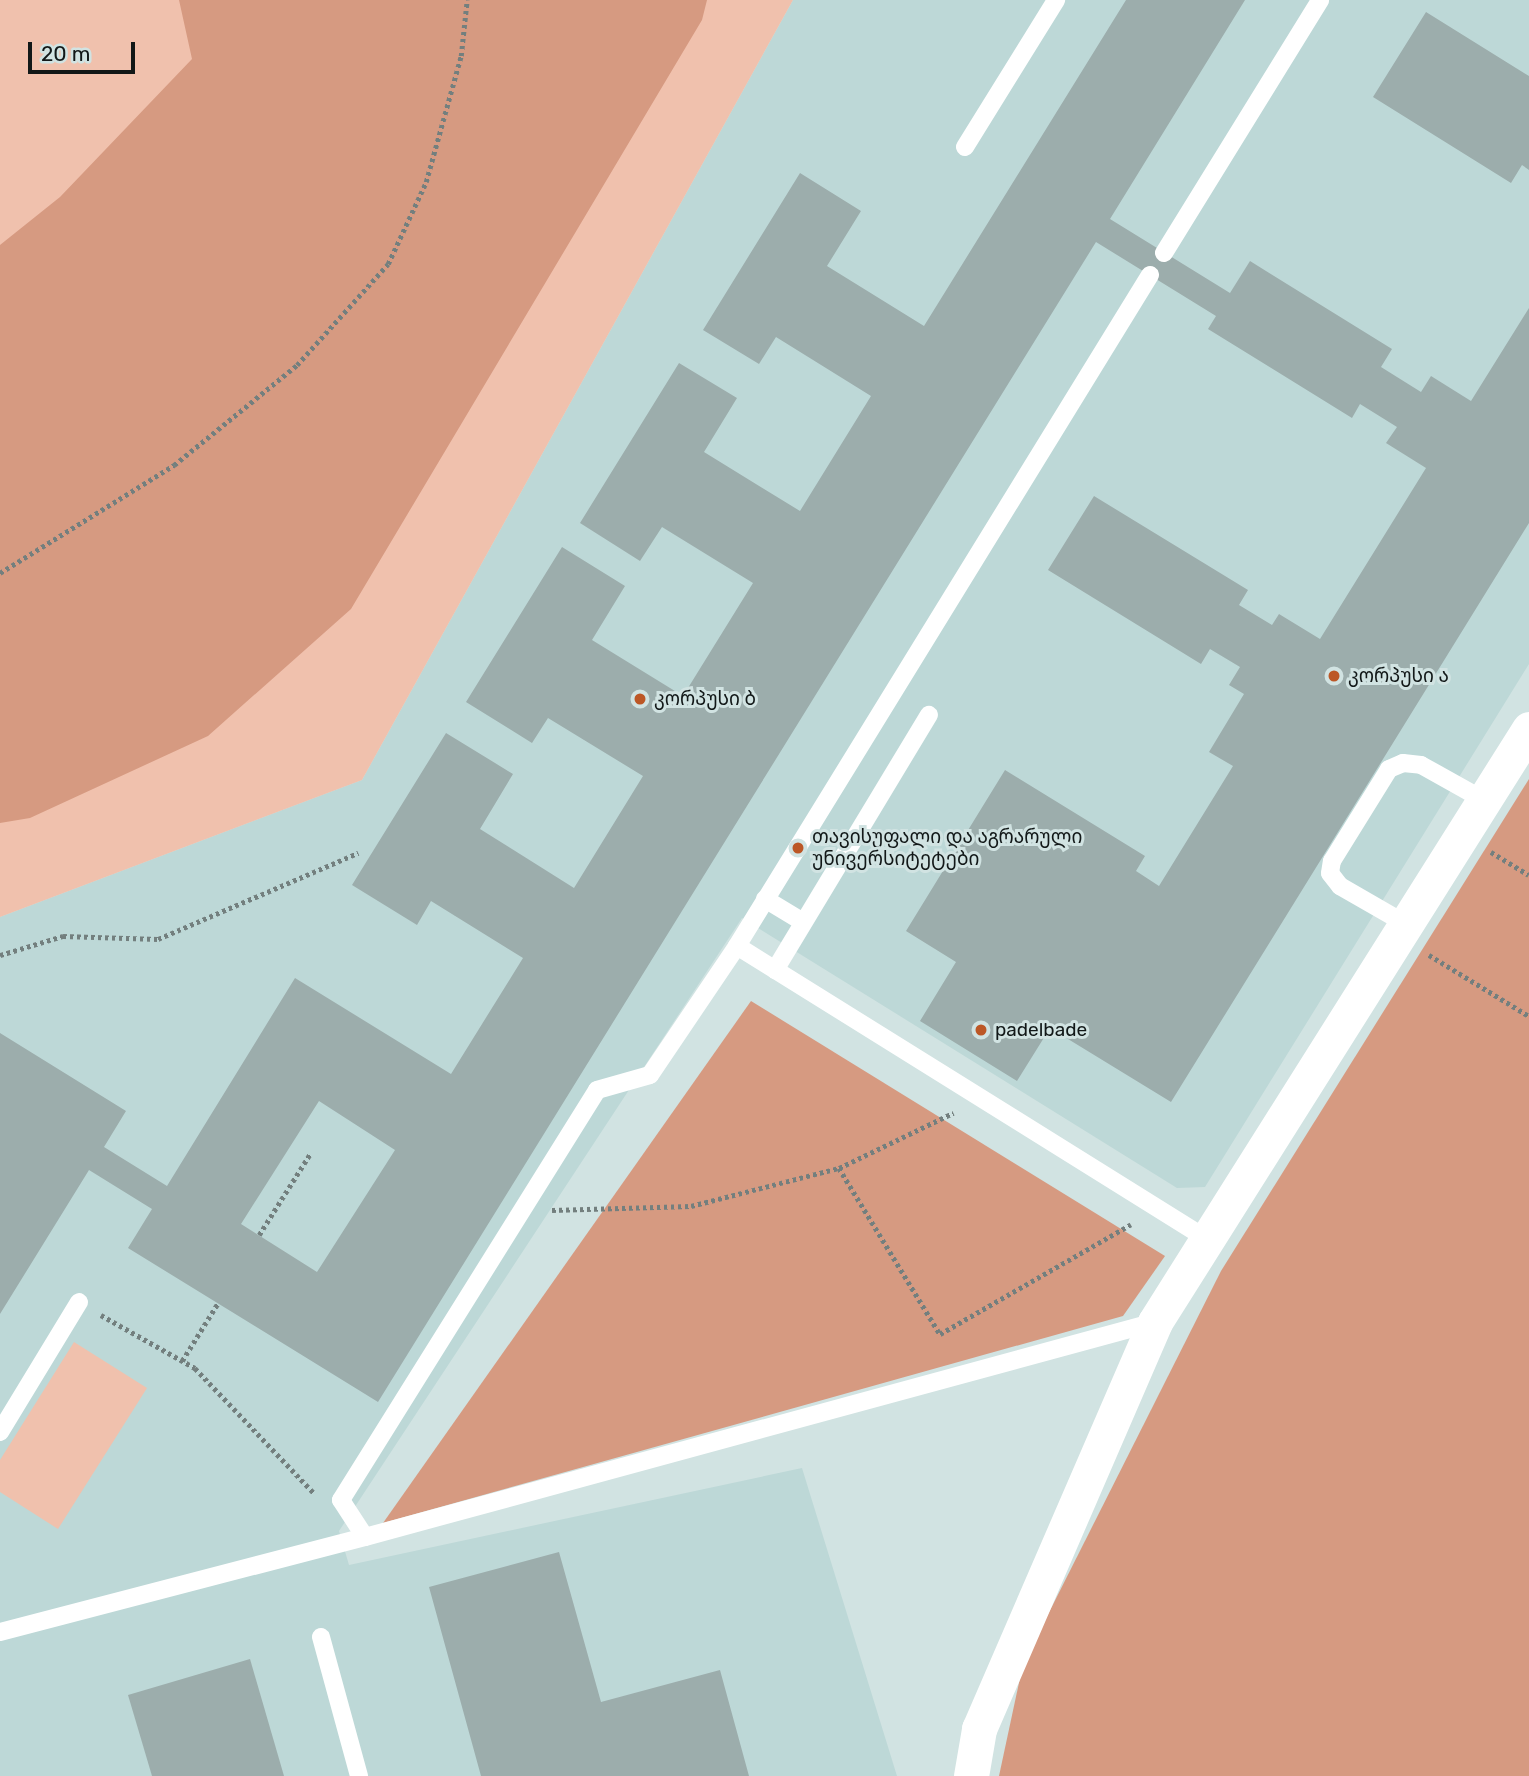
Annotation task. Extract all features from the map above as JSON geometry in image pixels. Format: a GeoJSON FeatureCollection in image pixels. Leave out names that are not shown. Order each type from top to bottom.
{"type":"FeatureCollection","features":[{"type":"Feature","properties":{"kind":"street"},"geometry":{"type":"LineString","coordinates":[[971,1776],[979,1729],[1155,1322],[1529,729]]}},
{"type":"Feature","properties":{"kind":"lane"},"geometry":{"type":"LineString","coordinates":[[965,147],[1056,0]]}},
{"type":"Feature","properties":{"kind":"lane"},"geometry":{"type":"LineString","coordinates":[[1164,253],[1320,0]]}},
{"type":"Feature","properties":{"kind":"lane"},"geometry":{"type":"LineString","coordinates":[[365,1537],[341,1500],[597,1090],[650,1075],[737,946],[1150,275]]}},
{"type":"Feature","properties":{"kind":"lane"},"geometry":{"type":"LineString","coordinates":[[775,970],[929,715]]}},
{"type":"Feature","properties":{"kind":"lane"},"geometry":{"type":"LineString","coordinates":[[1402,930],[1340,886],[1331,873],[1332,861],[1389,769],[1403,762],[1421,765],[1484,800]]}},
{"type":"Feature","properties":{"kind":"lane"},"geometry":{"type":"LineString","coordinates":[[765,899],[803,922]]}},
{"type":"Feature","properties":{"kind":"lane"},"geometry":{"type":"LineString","coordinates":[[737,946],[1207,1239]]}},
{"type":"Feature","properties":{"kind":"lane"},"geometry":{"type":"LineString","coordinates":[[0,1432],[79,1302]]}},
{"type":"Feature","properties":{"kind":"lane"},"geometry":{"type":"LineString","coordinates":[[0,1632],[365,1537],[1155,1322]]}},
{"type":"Feature","properties":{"kind":"lane"},"geometry":{"type":"LineString","coordinates":[[321,1637],[359,1776]]}},
{"type":"Feature","properties":{"kind":"path"},"geometry":{"type":"LineString","coordinates":[[0,573],[174,465],[297,365],[388,264],[426,182],[461,56],[467,0]]}},
{"type":"Feature","properties":{"kind":"path"},"geometry":{"type":"LineString","coordinates":[[1462,835],[1529,875]]}},
{"type":"Feature","properties":{"kind":"path"},"geometry":{"type":"LineString","coordinates":[[0,955],[63,936],[158,939],[358,853]]}},
{"type":"Feature","properties":{"kind":"path"},"geometry":{"type":"LineString","coordinates":[[1402,930],[1529,1016]]}},
{"type":"Feature","properties":{"kind":"path"},"geometry":{"type":"LineString","coordinates":[[522,1210],[691,1206],[839,1168],[983,1100]]}},
{"type":"Feature","properties":{"kind":"path"},"geometry":{"type":"LineString","coordinates":[[259,1236],[310,1154]]}},
{"type":"Feature","properties":{"kind":"path"},"geometry":{"type":"LineString","coordinates":[[839,1168],[940,1335],[1159,1209]]}},
{"type":"Feature","properties":{"kind":"path"},"geometry":{"type":"LineString","coordinates":[[79,1302],[182,1361],[318,1499]]}},
{"type":"Feature","properties":{"kind":"path"},"geometry":{"type":"LineString","coordinates":[[182,1361],[218,1303]]}},
{"type":"Feature","properties":{"kind":"shaded area"},"geometry":{"type":"Polygon","coordinates":[[[0,0],[793,0],[362,780],[0,917],[0,0]]]}},
{"type":"Feature","properties":{"kind":"shaded area"},"geometry":{"type":"Polygon","coordinates":[[[179,0],[707,0],[702,20],[351,609],[208,736],[30,818],[0,823],[0,245],[60,197],[192,59],[179,0]]]}},
{"type":"Feature","properties":{"kind":"shaded area","name":"თავისუფალი და აგრარული უნივერსიტეტები"},"geometry":{"type":"Polygon","coordinates":[[[793,0],[1529,0],[1529,664],[1205,1187],[1177,1188],[742,918],[339,1531],[349,1565],[802,1468],[897,1776],[0,1776],[0,917],[362,780],[793,0]]]}},
{"type":"Feature","properties":{"kind":"shaded area"},"geometry":{"type":"Polygon","coordinates":[[[1529,779],[1529,1776],[999,1776],[1023,1664],[1221,1271],[1529,779]]]}},
{"type":"Feature","properties":{"kind":"shaded area"},"geometry":{"type":"Polygon","coordinates":[[[751,1001],[1165,1256],[1123,1316],[383,1523],[751,1001]]]}},
{"type":"Feature","properties":{"kind":"shaded area"},"geometry":{"type":"Polygon","coordinates":[[[74,1342],[147,1388],[58,1529],[0,1492],[0,1460],[74,1342]]]}},
{"type":"Feature","properties":{"kind":"building","name":"კორპუსი ბ"},"geometry":{"type":"Polygon","coordinates":[[[1126,0],[1245,0],[1110,219],[1230,293],[1250,261],[1392,349],[1381,367],[1421,392],[1431,376],[1471,401],[1529,308],[1529,523],[1171,1102],[1050,1028],[1017,1081],[920,1021],[956,962],[906,931],[1005,770],[1145,856],[1136,871],[1159,886],[1233,766],[1209,752],[1244,694],[1229,685],[1240,667],[1210,649],[1201,664],[1048,570],[1094,496],[1248,590],[1239,605],[1272,625],[1279,614],[1320,639],[1426,468],[1386,443],[1397,427],[1360,404],[1352,418],[1208,329],[1216,316],[1096,242],[378,1402],[128,1248],[152,1209],[89,1170],[0,1314],[0,1033],[126,1111],[104,1147],[167,1186],[295,978],[451,1074],[523,958],[431,901],[417,925],[352,885],[446,733],[513,774],[480,829],[574,888],[643,776],[548,718],[532,743],[466,702],[562,547],[625,586],[592,640],[683,696],[753,583],[662,527],[640,561],[580,523],[679,363],[737,398],[704,452],[800,511],[871,396],[776,337],[759,364],[703,330],[800,173],[861,211],[827,266],[924,326],[1126,0]],[[319,1101],[241,1224],[317,1272],[395,1150],[319,1101]]]}},
{"type":"Feature","properties":{"kind":"building"},"geometry":{"type":"Polygon","coordinates":[[[1426,12],[1529,76],[1529,170],[1522,165],[1511,183],[1373,97],[1426,12]]]}},
{"type":"Feature","properties":{"kind":"building"},"geometry":{"type":"Polygon","coordinates":[[[559,1552],[601,1702],[720,1670],[749,1776],[481,1776],[429,1587],[559,1552]]]}},
{"type":"Feature","properties":{"kind":"building"},"geometry":{"type":"Polygon","coordinates":[[[250,1659],[284,1776],[152,1776],[128,1695],[250,1659]]]}},
{"type":"Feature","properties":{"kind":"place","name":"კორპუსი ა"},"geometry":{"type":"Point","coordinates":[1334,676]}},
{"type":"Feature","properties":{"kind":"place","name":"კორპუსი ბ"},"geometry":{"type":"Point","coordinates":[640,699]}},
{"type":"Feature","properties":{"kind":"place","name":"თავისუფალი და აგრარული უნივერსიტეტები"},"geometry":{"type":"Point","coordinates":[798,848]}},
{"type":"Feature","properties":{"kind":"place","name":"padelbade"},"geometry":{"type":"Point","coordinates":[981,1030]}}]}
